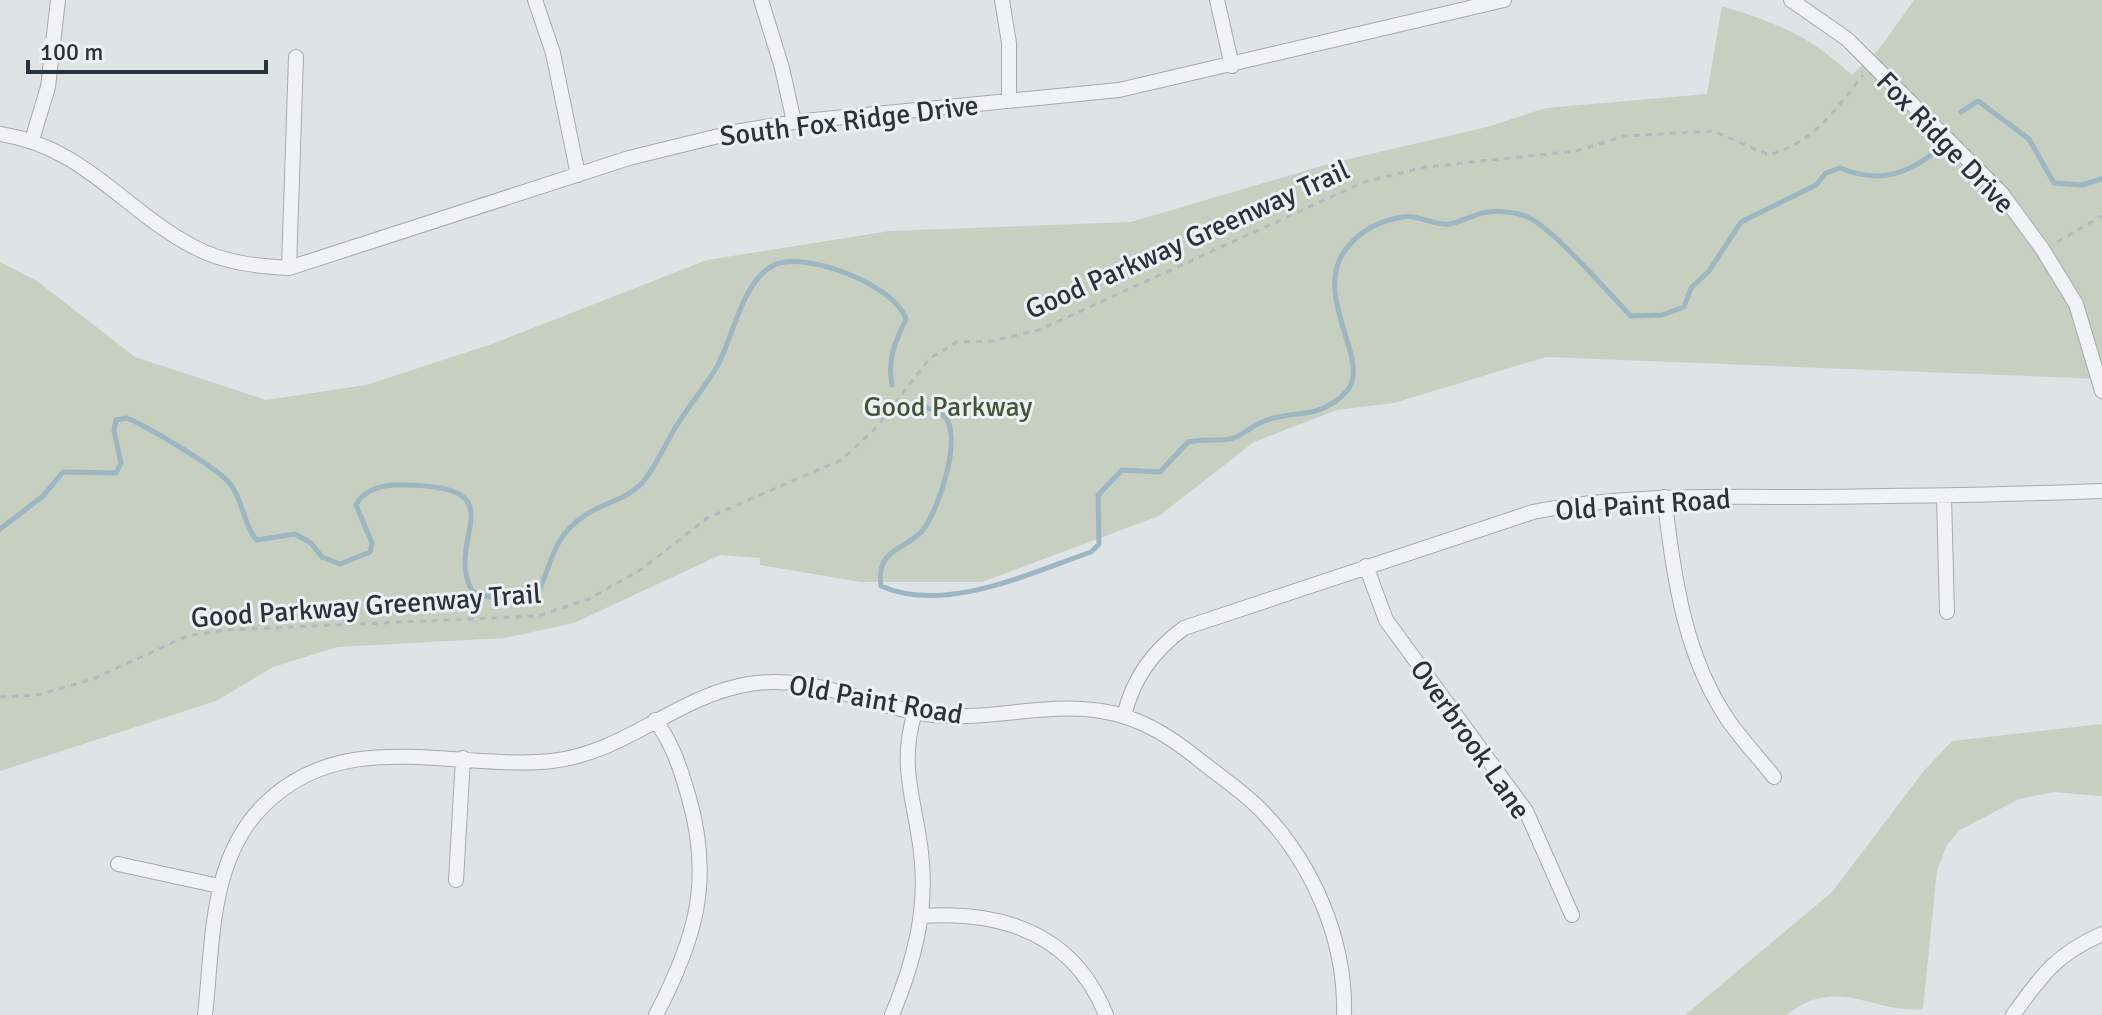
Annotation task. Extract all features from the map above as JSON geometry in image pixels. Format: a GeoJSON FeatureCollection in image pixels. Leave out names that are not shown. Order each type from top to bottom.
{"type":"FeatureCollection","features":[{"type":"Feature","properties":{"kind":"street"},"geometry":{"type":"LineString","coordinates":[[32,140],[48,87],[58,0]]}},
{"type":"Feature","properties":{"kind":"street"},"geometry":{"type":"LineString","coordinates":[[535,0],[553,53],[578,175]]}},
{"type":"Feature","properties":{"kind":"street"},"geometry":{"type":"LineString","coordinates":[[761,0],[782,68],[794,122]]}},
{"type":"Feature","properties":{"kind":"street"},"geometry":{"type":"LineString","coordinates":[[1002,0],[1009,43],[1009,101]]}},
{"type":"Feature","properties":{"kind":"street"},"geometry":{"type":"LineString","coordinates":[[1217,0],[1232,66]]}},
{"type":"Feature","properties":{"kind":"street","name":"South Fox Ridge Drive"},"geometry":{"type":"LineString","coordinates":[[0,134],[32,140],[60,151],[89,169],[172,235],[196,248],[253,266],[289,268],[682,143],[794,122],[1119,90],[1232,66],[1460,5],[1504,0]]}},
{"type":"Feature","properties":{"kind":"street"},"geometry":{"type":"LineString","coordinates":[[1791,0],[1823,19],[1871,66]]}},
{"type":"Feature","properties":{"kind":"street"},"geometry":{"type":"LineString","coordinates":[[289,268],[296,57]]}},
{"type":"Feature","properties":{"kind":"street","name":"Fox Ridge Drive"},"geometry":{"type":"LineString","coordinates":[[1871,66],[2002,194],[2043,250],[2076,304],[2102,391]]}},
{"type":"Feature","properties":{"kind":"street","name":"Old Paint Road"},"geometry":{"type":"LineString","coordinates":[[205,1015],[219,886],[232,850],[246,826],[284,788],[305,775],[363,759],[400,754],[523,761],[580,756],[608,747],[655,720],[722,690],[777,681],[837,689],[915,712],[964,717],[1072,708],[1124,716],[1138,677],[1150,659],[1184,628],[1533,512],[1575,504],[1664,497],[1944,497],[2102,491]]}},
{"type":"Feature","properties":{"kind":"street"},"geometry":{"type":"LineString","coordinates":[[1664,497],[1676,590],[1700,667],[1727,719],[1774,777]]}},
{"type":"Feature","properties":{"kind":"street"},"geometry":{"type":"LineString","coordinates":[[1944,497],[1947,612]]}},
{"type":"Feature","properties":{"kind":"street","name":"Overbrook Lane"},"geometry":{"type":"LineString","coordinates":[[1366,566],[1386,620],[1526,811],[1572,915]]}},
{"type":"Feature","properties":{"kind":"street"},"geometry":{"type":"LineString","coordinates":[[892,1015],[908,975],[922,916],[921,853],[906,773],[907,749],[915,712]]}},
{"type":"Feature","properties":{"kind":"street"},"geometry":{"type":"LineString","coordinates":[[1124,716],[1162,732],[1186,747],[1253,802],[1283,837],[1320,898],[1336,942],[1344,1015]]}},
{"type":"Feature","properties":{"kind":"street"},"geometry":{"type":"LineString","coordinates":[[655,720],[680,765],[695,820],[701,878],[691,940],[656,1015]]}},
{"type":"Feature","properties":{"kind":"street"},"geometry":{"type":"LineString","coordinates":[[456,880],[463,758]]}},
{"type":"Feature","properties":{"kind":"street"},"geometry":{"type":"LineString","coordinates":[[118,864],[219,886]]}},
{"type":"Feature","properties":{"kind":"street"},"geometry":{"type":"LineString","coordinates":[[922,916],[962,914],[988,917],[1037,935],[1081,971],[1106,1015]]}},
{"type":"Feature","properties":{"kind":"street"},"geometry":{"type":"LineString","coordinates":[[2013,1015],[2048,966],[2073,947],[2102,934]]}},
{"type":"Feature","properties":{"kind":"path","name":"Good Parkway Greenway Trail"},"geometry":{"type":"LineString","coordinates":[[0,697],[37,695],[93,679],[187,636],[224,630],[538,616],[577,604],[642,569],[707,518],[841,460],[875,429],[929,359],[957,342],[992,341],[1039,330],[1364,182],[1425,167],[1576,151],[1625,136],[1713,131],[1769,155],[1796,147],[1822,125],[1871,66]]}},
{"type":"Feature","properties":{"kind":"path"},"geometry":{"type":"LineString","coordinates":[[2043,250],[2102,216]]}},
{"type":"Feature","properties":{"kind":"green space","name":"Good Parkway"},"geometry":{"type":"Polygon","coordinates":[[[1914,0],[2102,0],[2102,379],[1546,357],[1394,403],[1337,410],[1254,442],[1159,516],[982,582],[861,582],[760,565],[760,558],[720,555],[574,623],[505,638],[337,647],[273,667],[216,701],[0,771],[0,262],[37,281],[135,357],[266,400],[366,385],[492,344],[707,260],[890,231],[1131,222],[1332,163],[1487,127],[1546,108],[1707,94],[1722,6],[1791,32],[1821,49],[1852,75],[1880,48],[1914,0]]]}},
{"type":"Feature","properties":{"kind":"green space"},"geometry":{"type":"Polygon","coordinates":[[[2102,724],[2102,796],[2053,792],[2019,799],[1960,830],[1947,845],[1937,870],[1923,1009],[1889,1007],[1840,997],[1805,1003],[1786,1015],[1685,1015],[1832,892],[1923,772],[1952,741],[2102,724]]]}},
{"type":"Feature","properties":{"kind":"waterway"},"geometry":{"type":"LineString","coordinates":[[1961,112],[1978,101],[2029,139],[2054,183],[2082,185],[2102,179]]}},
{"type":"Feature","properties":{"kind":"waterway"},"geometry":{"type":"LineString","coordinates":[[914,403],[943,415],[949,424],[951,438],[947,473],[935,508],[922,531],[887,557],[883,564],[881,586],[932,596],[986,588],[1091,552],[1099,544],[1098,495],[1122,470],[1160,472],[1188,442],[1234,438],[1274,418],[1325,407],[1346,392],[1353,379],[1353,364],[1338,307],[1335,287],[1337,267],[1352,242],[1377,224],[1408,217],[1443,224],[1489,212],[1521,215],[1549,232],[1631,316],[1662,315],[1684,307],[1691,288],[1709,271],[1741,222],[1816,185],[1826,173],[1840,168],[1866,175],[1889,175],[1911,168],[1933,154]]}},
{"type":"Feature","properties":{"kind":"waterway"},"geometry":{"type":"LineString","coordinates":[[0,529],[43,496],[63,472],[116,473],[121,463],[114,431],[116,420],[127,418],[183,449],[224,478],[235,491],[257,540],[295,534],[311,543],[322,557],[340,564],[370,552],[372,543],[356,505],[366,493],[392,485],[433,487],[457,493],[469,504],[471,518],[466,572],[473,592],[490,597],[536,598],[554,553],[573,524],[592,511],[629,494],[647,477],[677,425],[715,370],[753,284],[774,265],[807,262],[848,274],[868,283],[899,307],[906,319],[893,351],[892,385]]}}]}
